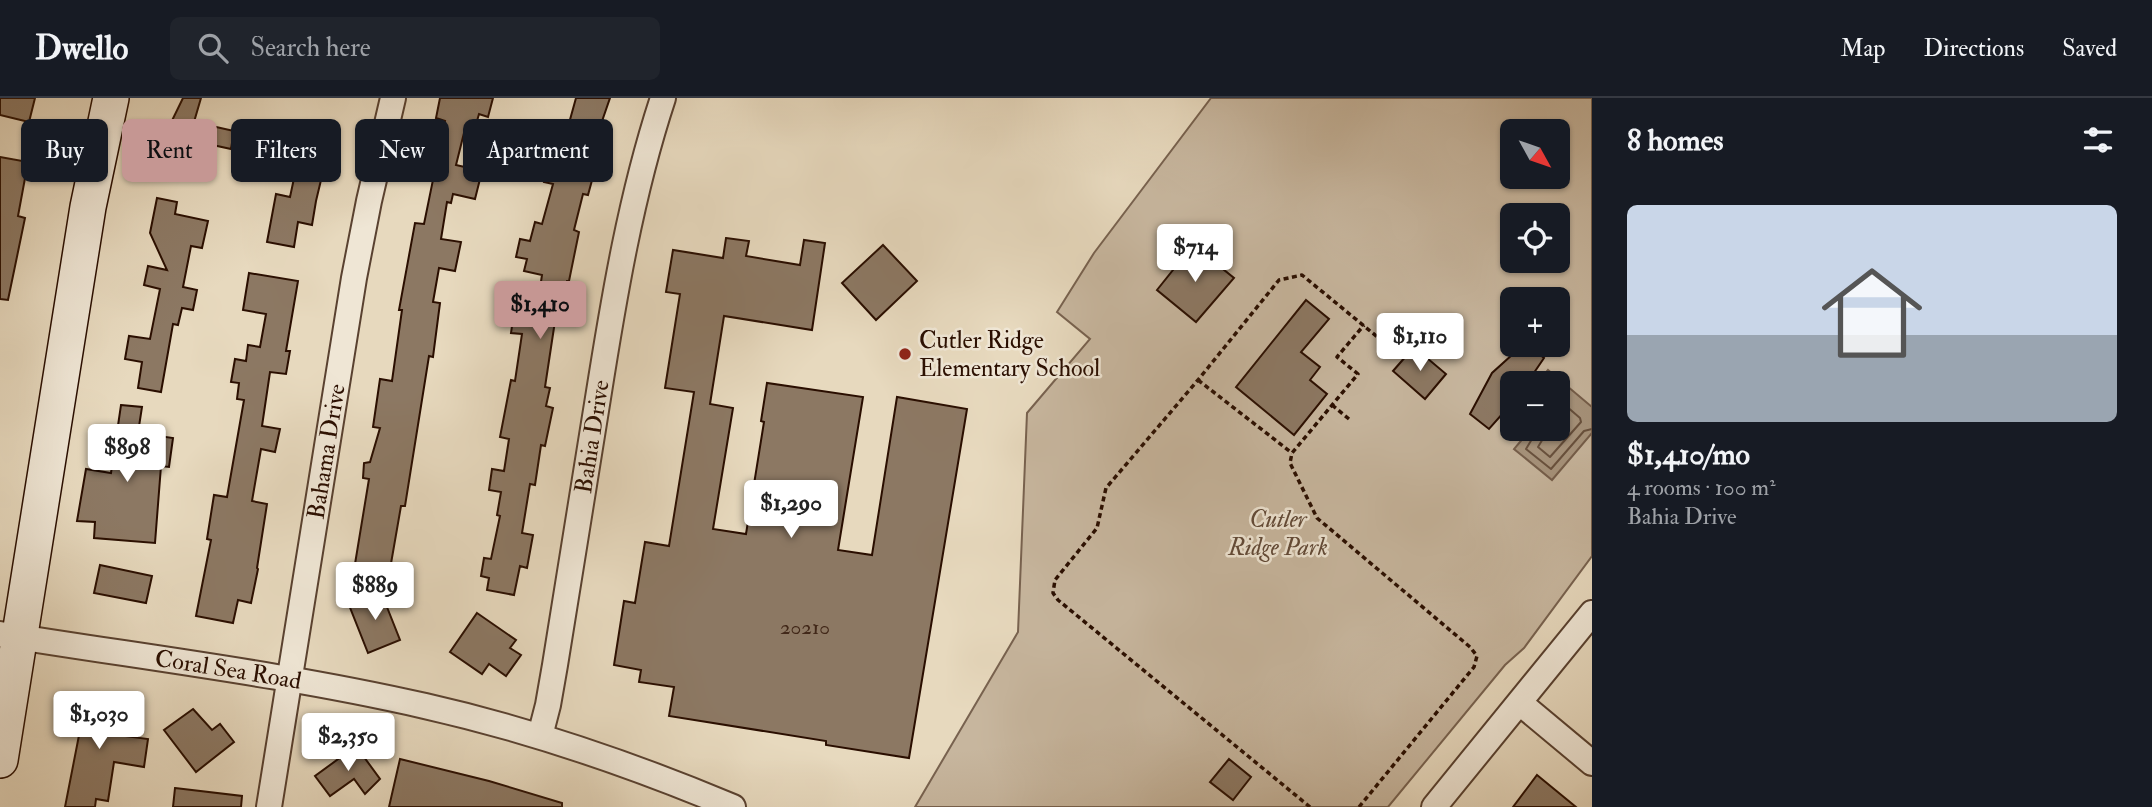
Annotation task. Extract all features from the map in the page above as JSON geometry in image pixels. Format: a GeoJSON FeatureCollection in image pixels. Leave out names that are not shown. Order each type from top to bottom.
{"type":"FeatureCollection","features":[{"type":"Feature","properties":{"kind":"street"},"geometry":{"type":"LineString","coordinates":[[0,760],[10,636],[88,207],[111,98]]}},
{"type":"Feature","properties":{"kind":"street","name":"Bahama Drive"},"geometry":{"type":"LineString","coordinates":[[269,807],[354,278],[393,98]]}},
{"type":"Feature","properties":{"kind":"street","name":"Bahia Drive"},"geometry":{"type":"LineString","coordinates":[[540,736],[555,665],[618,278],[651,134],[663,98]]}},
{"type":"Feature","properties":{"kind":"street"},"geometry":{"type":"LineString","coordinates":[[1434,807],[1592,613]]}},
{"type":"Feature","properties":{"kind":"street","name":"Coral Sea Road"},"geometry":{"type":"LineString","coordinates":[[10,636],[291,680],[415,704],[540,736],[661,778],[733,807]]}},
{"type":"Feature","properties":{"kind":"street"},"geometry":{"type":"LineString","coordinates":[[1520,703],[1592,763]]}},
{"type":"Feature","properties":{"kind":"path"},"geometry":{"type":"LineString","coordinates":[[1311,807],[1058,600],[1053,593],[1055,580],[1097,528],[1106,488],[1279,280],[1302,275],[1404,358]]}},
{"type":"Feature","properties":{"kind":"path"},"geometry":{"type":"LineString","coordinates":[[1359,807],[1474,667],[1477,656],[1470,647],[1317,518],[1290,463],[1292,453],[1358,374],[1337,357],[1364,325]]}},
{"type":"Feature","properties":{"kind":"path"},"geometry":{"type":"LineString","coordinates":[[1198,380],[1292,453]]}},
{"type":"Feature","properties":{"kind":"path"},"geometry":{"type":"LineString","coordinates":[[1332,405],[1349,419]]}},
{"type":"Feature","properties":{"kind":"green space","name":"Cutler Ridge Park"},"geometry":{"type":"Polygon","coordinates":[[[1211,98],[1592,98],[1592,556],[1524,648],[1505,665],[1388,807],[915,807],[1018,632],[1027,413],[1090,339],[1057,312],[1094,253],[1211,98]]]}},
{"type":"Feature","properties":{"kind":"water"},"geometry":{"type":"Polygon","coordinates":[[[1570,388],[1592,407],[1592,433],[1552,480],[1514,449],[1521,441],[1570,441],[1570,388]]]}},
{"type":"Feature","properties":{"kind":"building"},"geometry":{"type":"Polygon","coordinates":[[[0,98],[35,98],[30,119],[21,120],[0,115],[0,98]]]}},
{"type":"Feature","properties":{"kind":"building"},"geometry":{"type":"Polygon","coordinates":[[[183,98],[201,98],[195,119],[173,119],[183,98]]]}},
{"type":"Feature","properties":{"kind":"building"},"geometry":{"type":"Polygon","coordinates":[[[440,98],[493,98],[488,117],[479,114],[478,119],[463,119],[463,137],[456,165],[463,167],[463,182],[479,182],[475,199],[453,194],[451,203],[447,202],[441,239],[461,242],[455,271],[439,268],[433,302],[440,303],[433,357],[429,356],[405,506],[401,506],[389,575],[354,570],[369,479],[363,478],[364,463],[370,462],[380,428],[373,427],[380,379],[392,381],[402,310],[399,310],[415,223],[424,224],[433,182],[449,182],[449,119],[436,118],[440,98]]]}},
{"type":"Feature","properties":{"kind":"building"},"geometry":{"type":"Polygon","coordinates":[[[576,98],[610,98],[603,119],[570,119],[576,98]]]}},
{"type":"Feature","properties":{"kind":"building"},"geometry":{"type":"Polygon","coordinates":[[[217,127],[231,130],[231,149],[217,146],[217,127]]]}},
{"type":"Feature","properties":{"kind":"building"},"geometry":{"type":"Polygon","coordinates":[[[0,157],[21,161],[21,182],[24,182],[18,216],[25,218],[8,300],[0,299],[0,157]]]}},
{"type":"Feature","properties":{"kind":"building"},"geometry":{"type":"Polygon","coordinates":[[[293,182],[321,182],[312,225],[298,222],[294,247],[267,242],[276,194],[290,197],[293,182]]]}},
{"type":"Feature","properties":{"kind":"building"},"geometry":{"type":"Polygon","coordinates":[[[544,182],[592,182],[588,195],[583,194],[574,230],[579,232],[567,281],[562,322],[555,321],[545,387],[550,388],[546,406],[553,408],[545,446],[541,445],[535,485],[530,484],[522,533],[533,535],[527,568],[520,566],[514,595],[487,590],[489,578],[481,576],[484,558],[491,559],[500,516],[497,515],[501,492],[489,490],[492,469],[504,471],[509,439],[500,437],[511,380],[515,381],[522,334],[511,333],[514,312],[536,315],[542,275],[524,271],[527,259],[516,257],[520,239],[530,241],[535,222],[542,224],[553,184],[544,182]]]}},
{"type":"Feature","properties":{"kind":"building"},"geometry":{"type":"Polygon","coordinates":[[[157,198],[177,202],[175,214],[208,221],[202,248],[191,246],[183,287],[197,290],[193,310],[182,308],[178,325],[173,324],[161,392],[138,388],[142,362],[125,359],[129,336],[150,339],[160,289],[144,285],[148,266],[167,270],[150,233],[157,198]]]}},
{"type":"Feature","properties":{"kind":"building"},"geometry":{"type":"Polygon","coordinates":[[[726,238],[749,241],[746,256],[800,265],[804,240],[825,243],[812,330],[724,316],[710,404],[733,408],[713,529],[746,534],[764,422],[761,421],[767,383],[863,397],[838,550],[872,555],[897,397],[967,409],[909,758],[826,745],[826,741],[669,716],[674,687],[639,682],[641,670],[614,665],[624,601],[635,603],[645,542],[669,546],[694,392],[665,388],[680,294],[666,292],[673,250],[723,258],[726,238]]]}},
{"type":"Feature","properties":{"kind":"building"},"geometry":{"type":"Polygon","coordinates":[[[883,245],[917,281],[876,320],[842,283],[883,245]]]}},
{"type":"Feature","properties":{"kind":"building"},"geometry":{"type":"Polygon","coordinates":[[[1193,245],[1234,278],[1196,322],[1157,290],[1193,245]]]}},
{"type":"Feature","properties":{"kind":"building"},"geometry":{"type":"Polygon","coordinates":[[[249,273],[298,281],[286,351],[290,351],[286,374],[270,372],[262,426],[280,429],[275,452],[261,449],[252,501],[267,504],[258,569],[251,603],[238,600],[233,623],[196,616],[211,540],[207,539],[214,495],[227,497],[244,400],[237,399],[239,383],[231,382],[235,359],[246,361],[248,345],[260,347],[266,314],[243,310],[249,273]]]}},
{"type":"Feature","properties":{"kind":"building"},"geometry":{"type":"Polygon","coordinates":[[[1306,300],[1329,319],[1301,352],[1320,367],[1310,380],[1327,394],[1294,435],[1236,387],[1306,300]]]}},
{"type":"Feature","properties":{"kind":"building"},"geometry":{"type":"Polygon","coordinates":[[[1414,347],[1446,374],[1425,399],[1393,371],[1414,347]]]}},
{"type":"Feature","properties":{"kind":"building"},"geometry":{"type":"Polygon","coordinates":[[[1510,357],[1544,358],[1535,371],[1500,371],[1500,417],[1489,429],[1470,414],[1492,373],[1510,357]]]}},
{"type":"Feature","properties":{"kind":"building"},"geometry":{"type":"Polygon","coordinates":[[[121,405],[142,407],[138,433],[173,438],[169,467],[161,466],[155,543],[94,538],[95,522],[77,521],[86,469],[111,473],[121,405]]]}},
{"type":"Feature","properties":{"kind":"building"},"geometry":{"type":"Polygon","coordinates":[[[100,565],[152,576],[146,603],[94,593],[100,565]]]}},
{"type":"Feature","properties":{"kind":"building"},"geometry":{"type":"Polygon","coordinates":[[[381,592],[400,640],[368,653],[349,605],[381,592]]]}},
{"type":"Feature","properties":{"kind":"building"},"geometry":{"type":"Polygon","coordinates":[[[477,613],[516,640],[510,648],[521,655],[506,676],[489,664],[482,674],[450,652],[477,613]]]}},
{"type":"Feature","properties":{"kind":"building"},"geometry":{"type":"Polygon","coordinates":[[[73,694],[112,700],[111,705],[122,707],[117,735],[148,739],[144,767],[114,762],[108,801],[96,799],[95,807],[65,807],[82,720],[70,715],[73,694]]]}},
{"type":"Feature","properties":{"kind":"building"},"geometry":{"type":"Polygon","coordinates":[[[193,709],[212,730],[220,724],[234,742],[196,772],[164,730],[193,709]]]}},
{"type":"Feature","properties":{"kind":"building"},"geometry":{"type":"Polygon","coordinates":[[[356,746],[380,779],[365,794],[354,779],[330,796],[315,776],[356,746]]]}},
{"type":"Feature","properties":{"kind":"building"},"geometry":{"type":"Polygon","coordinates":[[[400,759],[489,781],[562,803],[562,807],[389,807],[400,759]]]}},
{"type":"Feature","properties":{"kind":"building"},"geometry":{"type":"Polygon","coordinates":[[[1229,759],[1251,777],[1233,800],[1210,782],[1229,759]]]}},
{"type":"Feature","properties":{"kind":"building"},"geometry":{"type":"Polygon","coordinates":[[[1537,775],[1576,807],[1513,807],[1537,775]]]}},
{"type":"Feature","properties":{"kind":"building"},"geometry":{"type":"Polygon","coordinates":[[[175,788],[242,796],[241,807],[173,807],[175,788]]]}},
{"type":"Feature","properties":{"kind":"place","name":"Cutler Ridge Elementary School"},"geometry":{"type":"Point","coordinates":[905,354]}}]}
